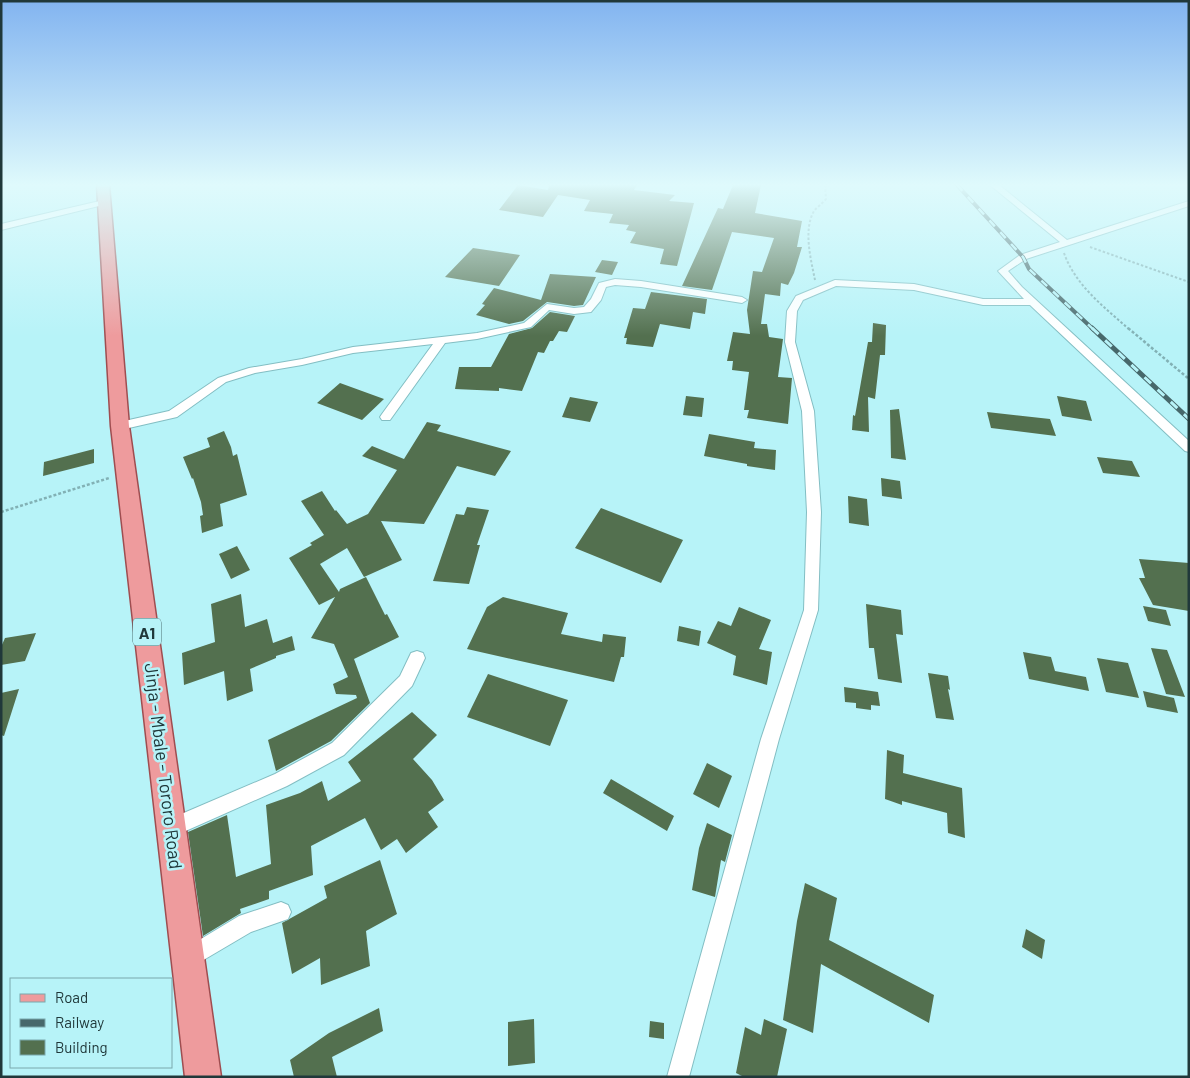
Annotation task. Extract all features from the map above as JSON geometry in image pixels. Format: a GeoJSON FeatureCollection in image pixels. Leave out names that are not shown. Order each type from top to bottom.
{"type":"FeatureCollection","features":[{"type":"Feature","properties":{"kind":"main road","name":"Jinja - Mbale - Tororo Road"},"geometry":{"type":"LineString","coordinates":[[106,235],[120,426],[203,1077]]}},
{"type":"Feature","properties":{"kind":"street"},"geometry":{"type":"LineString","coordinates":[[1060,235],[1069,242]]}},
{"type":"Feature","properties":{"kind":"street"},"geometry":{"type":"LineString","coordinates":[[1090,235],[1023,256],[1002,271],[1189,448]]}},
{"type":"Feature","properties":{"kind":"street"},"geometry":{"type":"LineString","coordinates":[[120,426],[173,414],[222,380],[253,370],[302,362],[353,350],[477,336],[527,324],[547,307],[574,311],[587,310],[596,300],[602,285],[615,282],[641,284],[742,300]]}},
{"type":"Feature","properties":{"kind":"street"},"geometry":{"type":"LineString","coordinates":[[678,1077],[770,739],[811,610],[814,512],[808,411],[790,342],[792,312],[799,298],[835,283],[914,287],[983,302],[1033,302]]}},
{"type":"Feature","properties":{"kind":"street"},"geometry":{"type":"LineString","coordinates":[[386,417],[440,341]]}},
{"type":"Feature","properties":{"kind":"street"},"geometry":{"type":"LineString","coordinates":[[172,828],[282,780],[338,749],[406,681],[417,658]]}},
{"type":"Feature","properties":{"kind":"street"},"geometry":{"type":"LineString","coordinates":[[188,958],[246,923],[281,912]]}},
{"type":"Feature","properties":{"kind":"path"},"geometry":{"type":"LineString","coordinates":[[810,235],[816,291]]}},
{"type":"Feature","properties":{"kind":"path"},"geometry":{"type":"LineString","coordinates":[[1189,282],[1069,242],[1064,256],[1073,274],[1090,294],[1189,379]]}},
{"type":"Feature","properties":{"kind":"path"},"geometry":{"type":"LineString","coordinates":[[1,512],[127,473]]}},
{"type":"Feature","properties":{"kind":"building"},"geometry":{"type":"Polygon","coordinates":[[[634,235],[685,235],[677,266],[660,264],[664,249],[630,243],[634,235]]]}},
{"type":"Feature","properties":{"kind":"building"},"geometry":{"type":"Polygon","coordinates":[[[705,235],[731,235],[712,290],[682,286],[705,235]]]}},
{"type":"Feature","properties":{"kind":"building"},"geometry":{"type":"Polygon","coordinates":[[[755,235],[799,235],[797,247],[802,247],[788,285],[781,283],[780,296],[765,294],[761,324],[767,324],[769,337],[783,339],[778,377],[792,378],[788,424],[747,418],[749,410],[744,410],[749,372],[732,370],[733,361],[727,361],[733,332],[750,334],[747,310],[753,271],[762,272],[774,238],[755,235]]]}},
{"type":"Feature","properties":{"kind":"building"},"geometry":{"type":"Polygon","coordinates":[[[473,248],[520,255],[499,286],[445,277],[473,248]]]}},
{"type":"Feature","properties":{"kind":"building"},"geometry":{"type":"Polygon","coordinates":[[[602,260],[618,262],[612,275],[595,272],[602,260]]]}},
{"type":"Feature","properties":{"kind":"building"},"geometry":{"type":"Polygon","coordinates":[[[550,274],[596,277],[583,305],[574,306],[547,302],[523,321],[509,324],[476,315],[485,305],[482,304],[494,288],[541,300],[550,274]]]}},
{"type":"Feature","properties":{"kind":"building"},"geometry":{"type":"Polygon","coordinates":[[[651,292],[707,299],[705,314],[693,312],[690,329],[660,324],[653,347],[626,344],[627,338],[624,338],[633,308],[645,309],[651,292]]]}},
{"type":"Feature","properties":{"kind":"building"},"geometry":{"type":"Polygon","coordinates":[[[550,312],[575,316],[567,332],[559,331],[553,341],[550,341],[544,353],[538,352],[522,391],[499,388],[499,391],[455,389],[459,367],[491,367],[509,334],[532,328],[550,312]]]}},
{"type":"Feature","properties":{"kind":"building"},"geometry":{"type":"Polygon","coordinates":[[[873,323],[886,325],[885,355],[880,355],[875,399],[868,397],[869,432],[852,430],[853,415],[855,416],[868,342],[872,342],[873,323]]]}},
{"type":"Feature","properties":{"kind":"building"},"geometry":{"type":"Polygon","coordinates":[[[340,383],[384,399],[362,420],[317,403],[340,383]]]}},
{"type":"Feature","properties":{"kind":"building"},"geometry":{"type":"Polygon","coordinates":[[[686,396],[704,398],[702,417],[683,415],[686,396]]]}},
{"type":"Feature","properties":{"kind":"building"},"geometry":{"type":"Polygon","coordinates":[[[1057,396],[1086,401],[1092,421],[1062,416],[1057,396]]]}},
{"type":"Feature","properties":{"kind":"building"},"geometry":{"type":"Polygon","coordinates":[[[570,397],[598,402],[590,422],[562,417],[570,397]]]}},
{"type":"Feature","properties":{"kind":"building"},"geometry":{"type":"Polygon","coordinates":[[[899,409],[906,460],[891,458],[890,410],[899,409]]]}},
{"type":"Feature","properties":{"kind":"building"},"geometry":{"type":"Polygon","coordinates":[[[987,412],[1050,419],[1056,436],[991,428],[987,412]]]}},
{"type":"Feature","properties":{"kind":"building"},"geometry":{"type":"Polygon","coordinates":[[[427,422],[441,425],[437,431],[511,451],[495,476],[457,466],[424,524],[381,521],[402,560],[364,577],[347,548],[320,564],[339,592],[340,589],[366,577],[385,615],[387,614],[399,637],[354,659],[370,703],[331,741],[276,771],[268,740],[357,698],[356,695],[336,694],[333,684],[348,677],[334,644],[311,638],[335,597],[319,605],[289,558],[312,545],[310,543],[324,535],[301,501],[322,491],[335,511],[347,524],[368,514],[397,470],[362,456],[372,446],[404,459],[427,422]]]}},
{"type":"Feature","properties":{"kind":"building"},"geometry":{"type":"Polygon","coordinates":[[[224,431],[233,456],[237,454],[247,495],[220,504],[223,526],[202,533],[200,516],[203,515],[201,502],[183,457],[210,447],[207,438],[224,431]]]}},
{"type":"Feature","properties":{"kind":"building"},"geometry":{"type":"Polygon","coordinates":[[[709,434],[755,442],[754,448],[776,450],[775,470],[704,456],[709,434]]]}},
{"type":"Feature","properties":{"kind":"building"},"geometry":{"type":"Polygon","coordinates":[[[94,449],[94,463],[43,476],[44,462],[94,449]]]}},
{"type":"Feature","properties":{"kind":"building"},"geometry":{"type":"Polygon","coordinates":[[[1097,457],[1132,461],[1140,477],[1103,473],[1097,457]]]}},
{"type":"Feature","properties":{"kind":"building"},"geometry":{"type":"Polygon","coordinates":[[[881,478],[900,481],[902,499],[882,496],[881,478]]]}},
{"type":"Feature","properties":{"kind":"building"},"geometry":{"type":"Polygon","coordinates":[[[848,496],[867,499],[869,526],[849,523],[848,496]]]}},
{"type":"Feature","properties":{"kind":"building"},"geometry":{"type":"Polygon","coordinates":[[[467,507],[489,510],[477,545],[480,545],[469,584],[433,581],[456,514],[464,515],[467,507]]]}},
{"type":"Feature","properties":{"kind":"building"},"geometry":{"type":"Polygon","coordinates":[[[601,508],[683,540],[661,583],[575,548],[601,508]]]}},
{"type":"Feature","properties":{"kind":"building"},"geometry":{"type":"Polygon","coordinates":[[[237,546],[250,570],[231,579],[219,554],[237,546]]]}},
{"type":"Feature","properties":{"kind":"building"},"geometry":{"type":"Polygon","coordinates":[[[1139,559],[1189,563],[1189,611],[1153,605],[1139,578],[1145,578],[1139,559]]]}},
{"type":"Feature","properties":{"kind":"building"},"geometry":{"type":"Polygon","coordinates":[[[241,594],[245,627],[267,619],[273,643],[292,636],[295,650],[276,656],[276,658],[250,669],[253,691],[227,701],[224,671],[184,685],[182,653],[215,642],[211,604],[241,594]]]}},
{"type":"Feature","properties":{"kind":"building"},"geometry":{"type":"Polygon","coordinates":[[[503,597],[568,613],[561,634],[602,642],[603,634],[626,637],[624,657],[621,657],[614,682],[467,649],[487,607],[503,597]]]}},
{"type":"Feature","properties":{"kind":"building"},"geometry":{"type":"Polygon","coordinates":[[[866,604],[901,610],[903,635],[896,634],[902,683],[878,679],[874,648],[869,648],[866,604]]]}},
{"type":"Feature","properties":{"kind":"building"},"geometry":{"type":"Polygon","coordinates":[[[1143,606],[1166,610],[1171,626],[1148,621],[1143,606]]]}},
{"type":"Feature","properties":{"kind":"building"},"geometry":{"type":"Polygon","coordinates":[[[739,607],[771,620],[759,649],[772,652],[767,685],[733,675],[736,656],[707,643],[718,621],[731,626],[739,607]]]}},
{"type":"Feature","properties":{"kind":"building"},"geometry":{"type":"Polygon","coordinates":[[[679,626],[701,631],[699,646],[677,641],[679,626]]]}},
{"type":"Feature","properties":{"kind":"building"},"geometry":{"type":"Polygon","coordinates":[[[36,633],[25,661],[1,665],[1,647],[5,638],[36,633]]]}},
{"type":"Feature","properties":{"kind":"building"},"geometry":{"type":"Polygon","coordinates":[[[1151,648],[1167,650],[1185,697],[1166,694],[1151,648]]]}},
{"type":"Feature","properties":{"kind":"building"},"geometry":{"type":"Polygon","coordinates":[[[1023,652],[1051,657],[1055,671],[1086,677],[1089,691],[1029,679],[1023,652]]]}},
{"type":"Feature","properties":{"kind":"building"},"geometry":{"type":"Polygon","coordinates":[[[1097,658],[1128,663],[1139,698],[1106,692],[1097,658]]]}},
{"type":"Feature","properties":{"kind":"building"},"geometry":{"type":"Polygon","coordinates":[[[928,673],[948,676],[950,690],[948,689],[954,720],[936,718],[928,673]]]}},
{"type":"Feature","properties":{"kind":"building"},"geometry":{"type":"Polygon","coordinates":[[[488,674],[568,700],[550,746],[467,717],[488,674]]]}},
{"type":"Feature","properties":{"kind":"building"},"geometry":{"type":"Polygon","coordinates":[[[844,687],[878,692],[880,706],[871,705],[871,710],[856,708],[856,703],[845,702],[844,687]]]}},
{"type":"Feature","properties":{"kind":"building"},"geometry":{"type":"Polygon","coordinates":[[[19,689],[4,736],[1,735],[1,693],[19,689]]]}},
{"type":"Feature","properties":{"kind":"building"},"geometry":{"type":"Polygon","coordinates":[[[1143,691],[1174,698],[1178,713],[1147,707],[1143,691]]]}},
{"type":"Feature","properties":{"kind":"building"},"geometry":{"type":"Polygon","coordinates":[[[412,712],[437,735],[413,759],[432,780],[444,800],[428,812],[438,827],[406,853],[397,839],[381,850],[365,818],[311,846],[313,875],[269,891],[269,899],[240,909],[241,913],[203,936],[188,832],[227,815],[236,877],[271,864],[266,805],[300,793],[322,781],[328,801],[361,781],[348,762],[412,712]]]}},
{"type":"Feature","properties":{"kind":"building"},"geometry":{"type":"Polygon","coordinates":[[[887,750],[904,755],[903,773],[962,788],[965,838],[948,833],[947,813],[902,801],[902,805],[885,799],[887,750]]]}},
{"type":"Feature","properties":{"kind":"building"},"geometry":{"type":"Polygon","coordinates":[[[707,763],[732,776],[719,808],[693,794],[707,763]]]}},
{"type":"Feature","properties":{"kind":"building"},"geometry":{"type":"Polygon","coordinates":[[[611,779],[674,816],[667,831],[603,793],[611,779]]]}},
{"type":"Feature","properties":{"kind":"building"},"geometry":{"type":"Polygon","coordinates":[[[707,823],[732,835],[725,862],[721,860],[715,897],[692,890],[699,848],[707,823]]]}},
{"type":"Feature","properties":{"kind":"building"},"geometry":{"type":"Polygon","coordinates":[[[380,860],[397,914],[366,931],[370,966],[321,985],[320,958],[292,974],[282,923],[327,898],[324,886],[380,860]]]}},
{"type":"Feature","properties":{"kind":"building"},"geometry":{"type":"Polygon","coordinates":[[[805,883],[837,898],[829,940],[934,995],[929,1023],[821,964],[813,1033],[783,1020],[797,921],[805,883]]]}},
{"type":"Feature","properties":{"kind":"building"},"geometry":{"type":"Polygon","coordinates":[[[1026,929],[1045,940],[1042,959],[1022,947],[1026,929]]]}},
{"type":"Feature","properties":{"kind":"building"},"geometry":{"type":"Polygon","coordinates":[[[379,1008],[383,1031],[332,1057],[337,1077],[294,1077],[290,1060],[329,1033],[379,1008]]]}},
{"type":"Feature","properties":{"kind":"building"},"geometry":{"type":"Polygon","coordinates":[[[534,1019],[535,1063],[508,1066],[508,1022],[534,1019]]]}},
{"type":"Feature","properties":{"kind":"building"},"geometry":{"type":"Polygon","coordinates":[[[764,1019],[787,1029],[777,1077],[744,1077],[736,1073],[745,1027],[761,1035],[764,1019]]]}},
{"type":"Feature","properties":{"kind":"building"},"geometry":{"type":"Polygon","coordinates":[[[650,1021],[664,1023],[664,1039],[649,1037],[650,1021]]]}},
{"type":"Feature","properties":{"kind":"railway"},"geometry":{"type":"LineString","coordinates":[[1003,235],[1023,257],[1029,269],[1094,330]]}},
{"type":"Feature","properties":{"kind":"railway"},"geometry":{"type":"LineString","coordinates":[[1092,328],[1189,419]]}}]}
